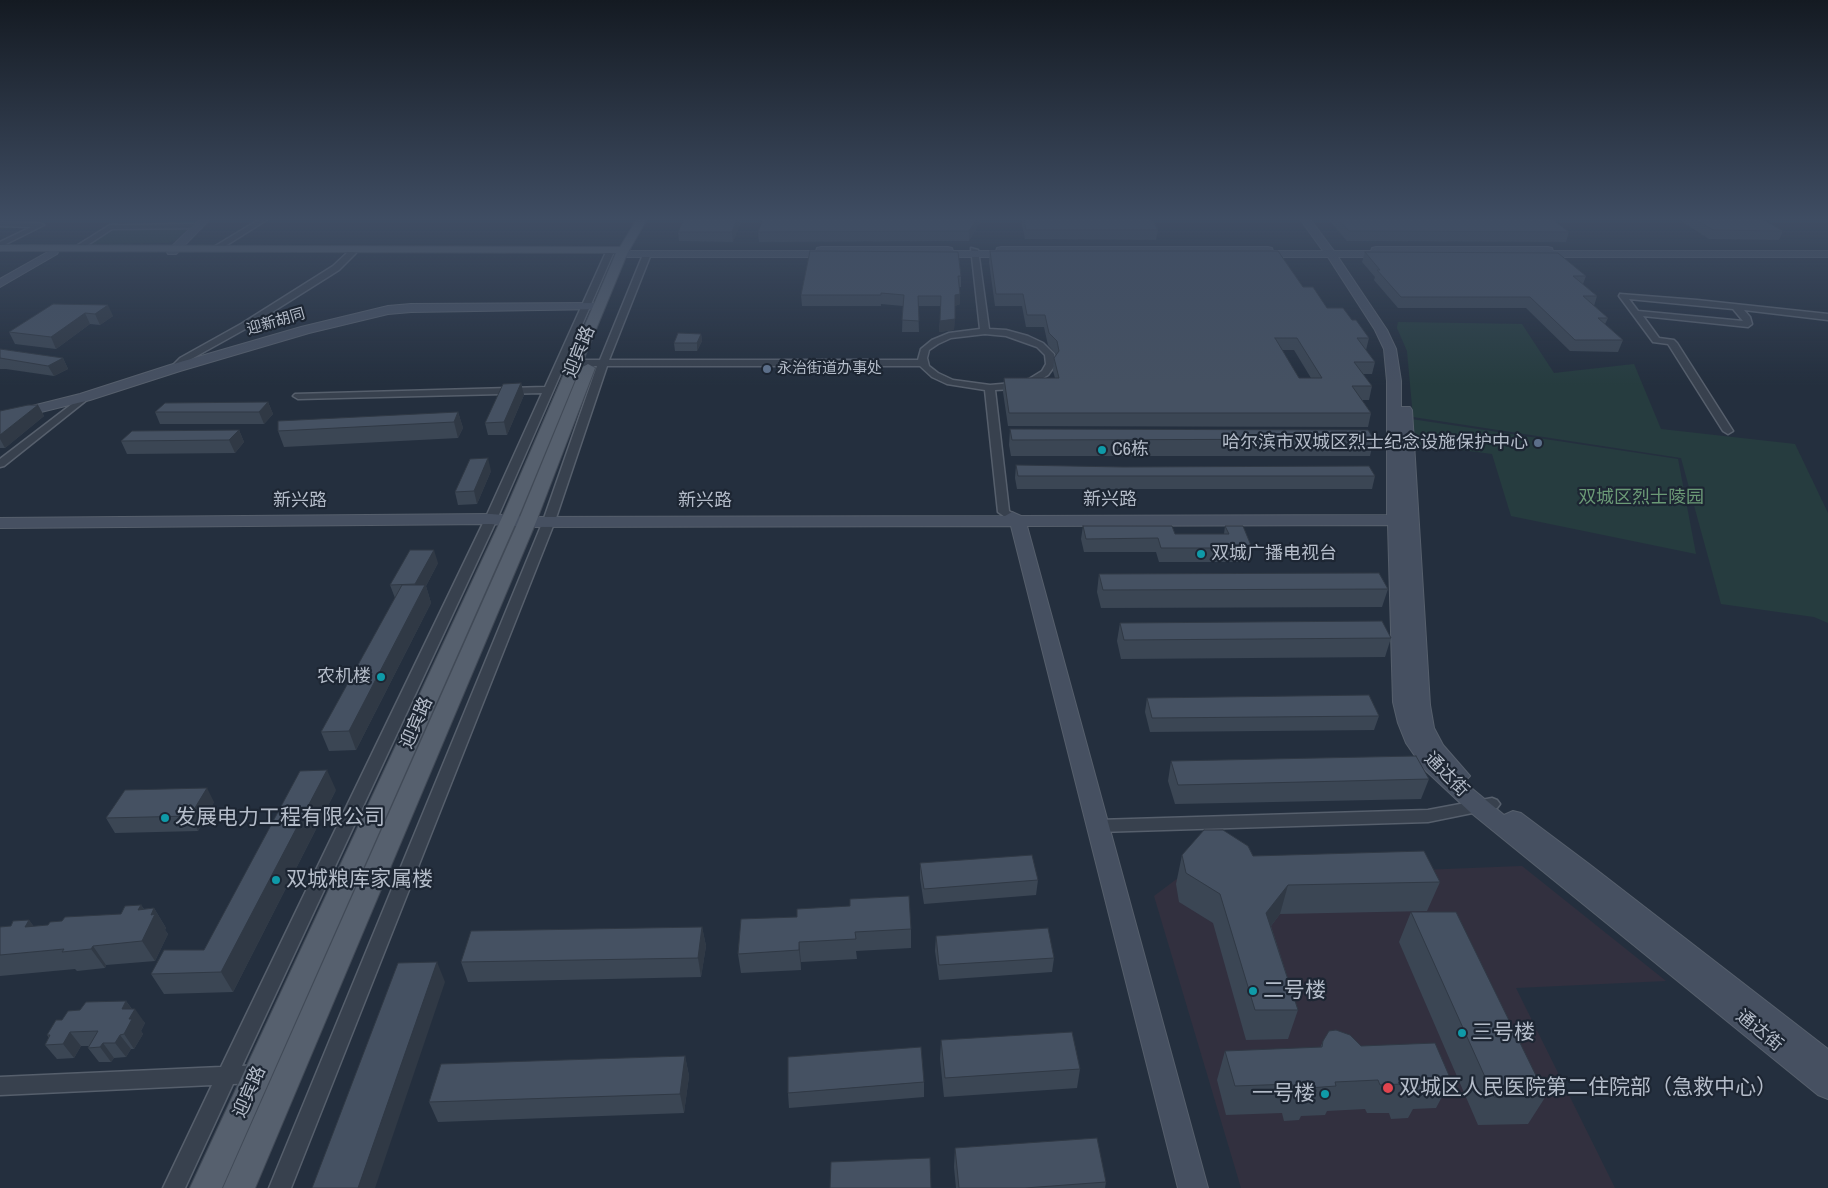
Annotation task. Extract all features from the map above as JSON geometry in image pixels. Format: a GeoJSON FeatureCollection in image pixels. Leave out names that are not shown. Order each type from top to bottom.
{"type":"FeatureCollection","features":[{"type":"Feature","properties":{"kind":"main road"},"geometry":{"type":"LineString","coordinates":[[0,284],[16,274]]}},
{"type":"Feature","properties":{"kind":"main road","name":"迎宾路"},"geometry":{"type":"LineString","coordinates":[[590,363],[592,307],[614,274]]}},
{"type":"Feature","properties":{"kind":"main road","name":"迎宾路"},"geometry":{"type":"LineString","coordinates":[[206,1188],[521,516],[590,363],[621,274]]}},
{"type":"Feature","properties":{"kind":"main road","name":"通达街"},"geometry":{"type":"LineString","coordinates":[[1348,274],[1381,330],[1390,350],[1394,381],[1403,515],[1403,702],[1408,723],[1416,743],[1431,764],[1485,805],[1828,1086]]}},
{"type":"Feature","properties":{"kind":"main road","name":"迎新胡同"},"geometry":{"type":"LineString","coordinates":[[0,418],[85,397],[175,368],[305,330],[388,310],[411,308],[592,307]]}},
{"type":"Feature","properties":{"kind":"main road","name":"迎宾路"},"geometry":{"type":"LineString","coordinates":[[239,1188],[521,516],[555,388],[590,363]]}},
{"type":"Feature","properties":{"kind":"main road","name":"新兴路"},"geometry":{"type":"LineString","coordinates":[[0,512],[521,516],[1403,515]]}},
{"type":"Feature","properties":{"kind":"main road","name":"新兴路"},"geometry":{"type":"LineString","coordinates":[[0,523],[521,516]]}},
{"type":"Feature","properties":{"kind":"main road"},"geometry":{"type":"LineString","coordinates":[[1011,516],[1098,826],[1193,1188]]}},
{"type":"Feature","properties":{"kind":"main road","name":"通达街"},"geometry":{"type":"LineString","coordinates":[[1485,805],[1589,876],[1828,1065]]}},
{"type":"Feature","properties":{"kind":"street"},"geometry":{"type":"LineString","coordinates":[[175,368],[183,360],[244,326],[326,274]]}},
{"type":"Feature","properties":{"kind":"street"},"geometry":{"type":"LineString","coordinates":[[977,274],[985,331]]}},
{"type":"Feature","properties":{"kind":"street"},"geometry":{"type":"LineString","coordinates":[[1728,430],[1671,342],[1656,340],[1623,296],[1697,302],[1828,317]]}},
{"type":"Feature","properties":{"kind":"street"},"geometry":{"type":"LineString","coordinates":[[298,396],[555,388],[592,307]]}},
{"type":"Feature","properties":{"kind":"street"},"geometry":{"type":"LineString","coordinates":[[1636,313],[1748,324],[1746,317],[1737,308]]}},
{"type":"Feature","properties":{"kind":"street"},"geometry":{"type":"LineString","coordinates":[[985,331],[1006,333],[1025,338],[1040,345],[1049,354],[1051,364],[1045,373],[1032,381],[1012,386],[990,388],[950,382],[935,375],[925,367],[922,358],[925,349],[935,342],[948,336],[985,331]]}},
{"type":"Feature","properties":{"kind":"street"},"geometry":{"type":"LineString","coordinates":[[590,363],[924,363]]}},
{"type":"Feature","properties":{"kind":"street"},"geometry":{"type":"LineString","coordinates":[[990,388],[1011,516]]}},
{"type":"Feature","properties":{"kind":"street"},"geometry":{"type":"LineString","coordinates":[[0,464],[85,397]]}},
{"type":"Feature","properties":{"kind":"street"},"geometry":{"type":"LineString","coordinates":[[174,1188],[228,1075],[521,516]]}},
{"type":"Feature","properties":{"kind":"street"},"geometry":{"type":"LineString","coordinates":[[280,1188],[521,516]]}},
{"type":"Feature","properties":{"kind":"street"},"geometry":{"type":"LineString","coordinates":[[1098,826],[1428,816],[1485,805]]}},
{"type":"Feature","properties":{"kind":"street"},"geometry":{"type":"LineString","coordinates":[[0,1086],[258,1074]]}},
{"type":"Feature","properties":{"kind":"shaded area","name":"双城区人民医院第二住院部（急救中心）"},"geometry":{"type":"Polygon","coordinates":[[[1202,860],[1247,877],[1522,866],[1666,981],[1516,988],[1615,1188],[1241,1188],[1154,896],[1202,860]]]}},
{"type":"Feature","properties":{"kind":"green space"},"geometry":{"type":"Polygon","coordinates":[[[1398,322],[1522,324],[1554,373],[1634,364],[1661,429],[1795,444],[1828,513],[1828,623],[1814,617],[1721,604],[1681,458],[1413,417],[1407,351],[1397,328],[1398,322]]]}},
{"type":"Feature","properties":{"kind":"green space","name":"双城区烈士陵园"},"geometry":{"type":"Polygon","coordinates":[[[1411,419],[1678,459],[1696,554],[1511,516],[1492,454],[1416,444],[1411,419]]]}},
{"type":"Feature","properties":{"kind":"building"},"geometry":{"type":"Polygon","coordinates":[[[805,274],[961,274],[961,276],[958,276],[960,294],[955,295],[955,319],[940,321],[941,296],[918,296],[919,321],[902,320],[904,295],[881,293],[881,295],[801,295],[805,274]]]}},
{"type":"Feature","properties":{"kind":"building"},"geometry":{"type":"Polygon","coordinates":[[[993,274],[1294,274],[1303,287],[1313,287],[1327,308],[1343,308],[1352,320],[1356,320],[1369,338],[1357,338],[1375,362],[1354,362],[1372,386],[1352,386],[1371,413],[1009,413],[1004,378],[1059,378],[1054,358],[1059,351],[1057,341],[1049,333],[1045,315],[1027,315],[1023,294],[996,294],[993,274]],[[1275,338],[1299,378],[1322,378],[1297,338],[1275,338]]]}},
{"type":"Feature","properties":{"kind":"building"},"geometry":{"type":"Polygon","coordinates":[[[1381,274],[1584,274],[1586,276],[1573,276],[1597,296],[1583,296],[1608,318],[1598,318],[1623,340],[1575,340],[1530,297],[1401,297],[1381,274]]]}},
{"type":"Feature","properties":{"kind":"building"},"geometry":{"type":"Polygon","coordinates":[[[53,304],[108,305],[95,314],[85,313],[51,337],[9,332],[53,304]]]}},
{"type":"Feature","properties":{"kind":"building"},"geometry":{"type":"Polygon","coordinates":[[[678,333],[701,334],[697,343],[674,343],[678,333]]]}},
{"type":"Feature","properties":{"kind":"building"},"geometry":{"type":"Polygon","coordinates":[[[0,349],[63,358],[48,366],[0,358],[0,349]]]}},
{"type":"Feature","properties":{"kind":"building"},"geometry":{"type":"Polygon","coordinates":[[[521,383],[504,422],[485,423],[503,384],[521,383]]]}},
{"type":"Feature","properties":{"kind":"building"},"geometry":{"type":"Polygon","coordinates":[[[268,402],[259,412],[155,412],[165,403],[268,402]]]}},
{"type":"Feature","properties":{"kind":"building"},"geometry":{"type":"Polygon","coordinates":[[[28,405],[38,405],[0,435],[0,411],[28,405]]]}},
{"type":"Feature","properties":{"kind":"building"},"geometry":{"type":"Polygon","coordinates":[[[458,412],[454,422],[278,431],[278,421],[458,412]]]}},
{"type":"Feature","properties":{"kind":"building"},"geometry":{"type":"Polygon","coordinates":[[[1010,429],[1368,430],[1374,439],[1012,440],[1010,429]]]}},
{"type":"Feature","properties":{"kind":"building"},"geometry":{"type":"Polygon","coordinates":[[[239,430],[229,440],[121,441],[132,431],[239,430]]]}},
{"type":"Feature","properties":{"kind":"building"},"geometry":{"type":"Polygon","coordinates":[[[488,458],[474,491],[455,492],[470,459],[488,458]]]}},
{"type":"Feature","properties":{"kind":"building"},"geometry":{"type":"Polygon","coordinates":[[[1016,465],[1123,467],[1369,466],[1375,476],[1018,476],[1016,465]]]}},
{"type":"Feature","properties":{"kind":"building"},"geometry":{"type":"Polygon","coordinates":[[[1083,526],[1172,526],[1175,534],[1229,534],[1225,526],[1243,526],[1252,548],[1161,548],[1158,538],[1086,539],[1083,526]]]}},
{"type":"Feature","properties":{"kind":"building"},"geometry":{"type":"Polygon","coordinates":[[[410,550],[434,550],[415,584],[390,585],[410,550]]]}},
{"type":"Feature","properties":{"kind":"building"},"geometry":{"type":"Polygon","coordinates":[[[1379,573],[1388,589],[1103,590],[1099,574],[1379,573]]]}},
{"type":"Feature","properties":{"kind":"building"},"geometry":{"type":"Polygon","coordinates":[[[402,585],[425,585],[349,731],[321,732],[402,585]]]}},
{"type":"Feature","properties":{"kind":"building"},"geometry":{"type":"Polygon","coordinates":[[[1382,621],[1391,638],[1124,640],[1120,623],[1382,621]]]}},
{"type":"Feature","properties":{"kind":"building"},"geometry":{"type":"Polygon","coordinates":[[[1369,695],[1379,716],[1152,718],[1147,698],[1369,695]]]}},
{"type":"Feature","properties":{"kind":"building"},"geometry":{"type":"Polygon","coordinates":[[[1416,756],[1429,779],[1178,785],[1171,761],[1416,756]]]}},
{"type":"Feature","properties":{"kind":"building"},"geometry":{"type":"Polygon","coordinates":[[[327,770],[221,972],[151,974],[164,950],[204,950],[300,771],[327,770]]]}},
{"type":"Feature","properties":{"kind":"building"},"geometry":{"type":"Polygon","coordinates":[[[207,788],[190,816],[106,818],[125,790],[207,788]]]}},
{"type":"Feature","properties":{"kind":"building"},"geometry":{"type":"Polygon","coordinates":[[[1204,830],[1223,830],[1248,846],[1253,856],[1424,851],[1440,882],[1288,885],[1266,913],[1298,1010],[1255,1010],[1220,894],[1186,873],[1182,855],[1204,830]]]}},
{"type":"Feature","properties":{"kind":"building"},"geometry":{"type":"Polygon","coordinates":[[[1032,855],[1038,880],[924,889],[920,863],[1032,855]]]}},
{"type":"Feature","properties":{"kind":"building"},"geometry":{"type":"Polygon","coordinates":[[[909,896],[911,929],[855,932],[856,939],[799,942],[799,950],[738,954],[741,919],[797,917],[797,909],[850,906],[850,899],[909,896]]]}},
{"type":"Feature","properties":{"kind":"building"},"geometry":{"type":"Polygon","coordinates":[[[141,905],[138,910],[154,908],[151,915],[155,914],[142,941],[93,946],[91,949],[62,952],[64,949],[0,955],[0,927],[11,926],[13,921],[29,920],[25,927],[48,925],[50,922],[62,921],[65,917],[121,914],[125,906],[141,905]]]}},
{"type":"Feature","properties":{"kind":"building"},"geometry":{"type":"Polygon","coordinates":[[[1411,912],[1456,912],[1546,1096],[1494,1097],[1411,912]]]}},
{"type":"Feature","properties":{"kind":"building"},"geometry":{"type":"Polygon","coordinates":[[[702,927],[698,958],[461,962],[471,931],[702,927]]]}},
{"type":"Feature","properties":{"kind":"building"},"geometry":{"type":"Polygon","coordinates":[[[1048,928],[1054,958],[939,965],[936,936],[1048,928]]]}},
{"type":"Feature","properties":{"kind":"building"},"geometry":{"type":"Polygon","coordinates":[[[437,962],[358,1188],[312,1188],[398,963],[437,962]]]}},
{"type":"Feature","properties":{"kind":"building"},"geometry":{"type":"Polygon","coordinates":[[[126,1001],[122,1009],[135,1009],[124,1034],[120,1035],[115,1043],[103,1043],[100,1047],[88,1048],[98,1031],[70,1032],[63,1044],[45,1045],[50,1035],[47,1035],[56,1020],[62,1020],[68,1011],[80,1010],[86,1002],[126,1001]]]}},
{"type":"Feature","properties":{"kind":"building"},"geometry":{"type":"Polygon","coordinates":[[[1336,1030],[1350,1035],[1361,1046],[1435,1043],[1451,1080],[1418,1081],[1422,1090],[1405,1090],[1402,1084],[1380,1085],[1378,1080],[1335,1082],[1336,1086],[1309,1088],[1310,1092],[1295,1092],[1292,1084],[1235,1086],[1225,1051],[1322,1047],[1329,1031],[1336,1030]]]}},
{"type":"Feature","properties":{"kind":"building"},"geometry":{"type":"Polygon","coordinates":[[[1072,1032],[1080,1069],[945,1078],[941,1040],[1072,1032]]]}},
{"type":"Feature","properties":{"kind":"building"},"geometry":{"type":"Polygon","coordinates":[[[921,1047],[924,1082],[788,1093],[788,1057],[921,1047]]]}},
{"type":"Feature","properties":{"kind":"building"},"geometry":{"type":"Polygon","coordinates":[[[685,1056],[680,1094],[429,1102],[441,1064],[685,1056]]]}},
{"type":"Feature","properties":{"kind":"building"},"geometry":{"type":"Polygon","coordinates":[[[1097,1138],[1106,1182],[1025,1188],[959,1188],[955,1148],[1097,1138]]]}},
{"type":"Feature","properties":{"kind":"building"},"geometry":{"type":"Polygon","coordinates":[[[930,1158],[931,1188],[830,1188],[831,1162],[930,1158]]]}},
{"type":"Feature","properties":{"kind":"place","name":"永治街道办事处"},"geometry":{"type":"Point","coordinates":[767,369]}},
{"type":"Feature","properties":{"kind":"place","name":"哈尔滨市双城区烈士纪念设施保护中心"},"geometry":{"type":"Point","coordinates":[1538,443]}},
{"type":"Feature","properties":{"kind":"place","name":"C6栋"},"geometry":{"type":"Point","coordinates":[1102,450]}},
{"type":"Feature","properties":{"kind":"place","name":"双城广播电视台"},"geometry":{"type":"Point","coordinates":[1201,554]}},
{"type":"Feature","properties":{"kind":"place","name":"农机楼"},"geometry":{"type":"Point","coordinates":[381,677]}},
{"type":"Feature","properties":{"kind":"place","name":"发展电力工程有限公司"},"geometry":{"type":"Point","coordinates":[165,818]}},
{"type":"Feature","properties":{"kind":"place","name":"双城粮库家属楼"},"geometry":{"type":"Point","coordinates":[276,880]}},
{"type":"Feature","properties":{"kind":"place","name":"二号楼"},"geometry":{"type":"Point","coordinates":[1253,991]}},
{"type":"Feature","properties":{"kind":"place","name":"三号楼"},"geometry":{"type":"Point","coordinates":[1462,1033]}},
{"type":"Feature","properties":{"kind":"place","name":"双城区人民医院第二住院部（急救中心）"},"geometry":{"type":"Point","coordinates":[1388,1088]}},
{"type":"Feature","properties":{"kind":"place","name":"一号楼"},"geometry":{"type":"Point","coordinates":[1325,1094]}}]}
